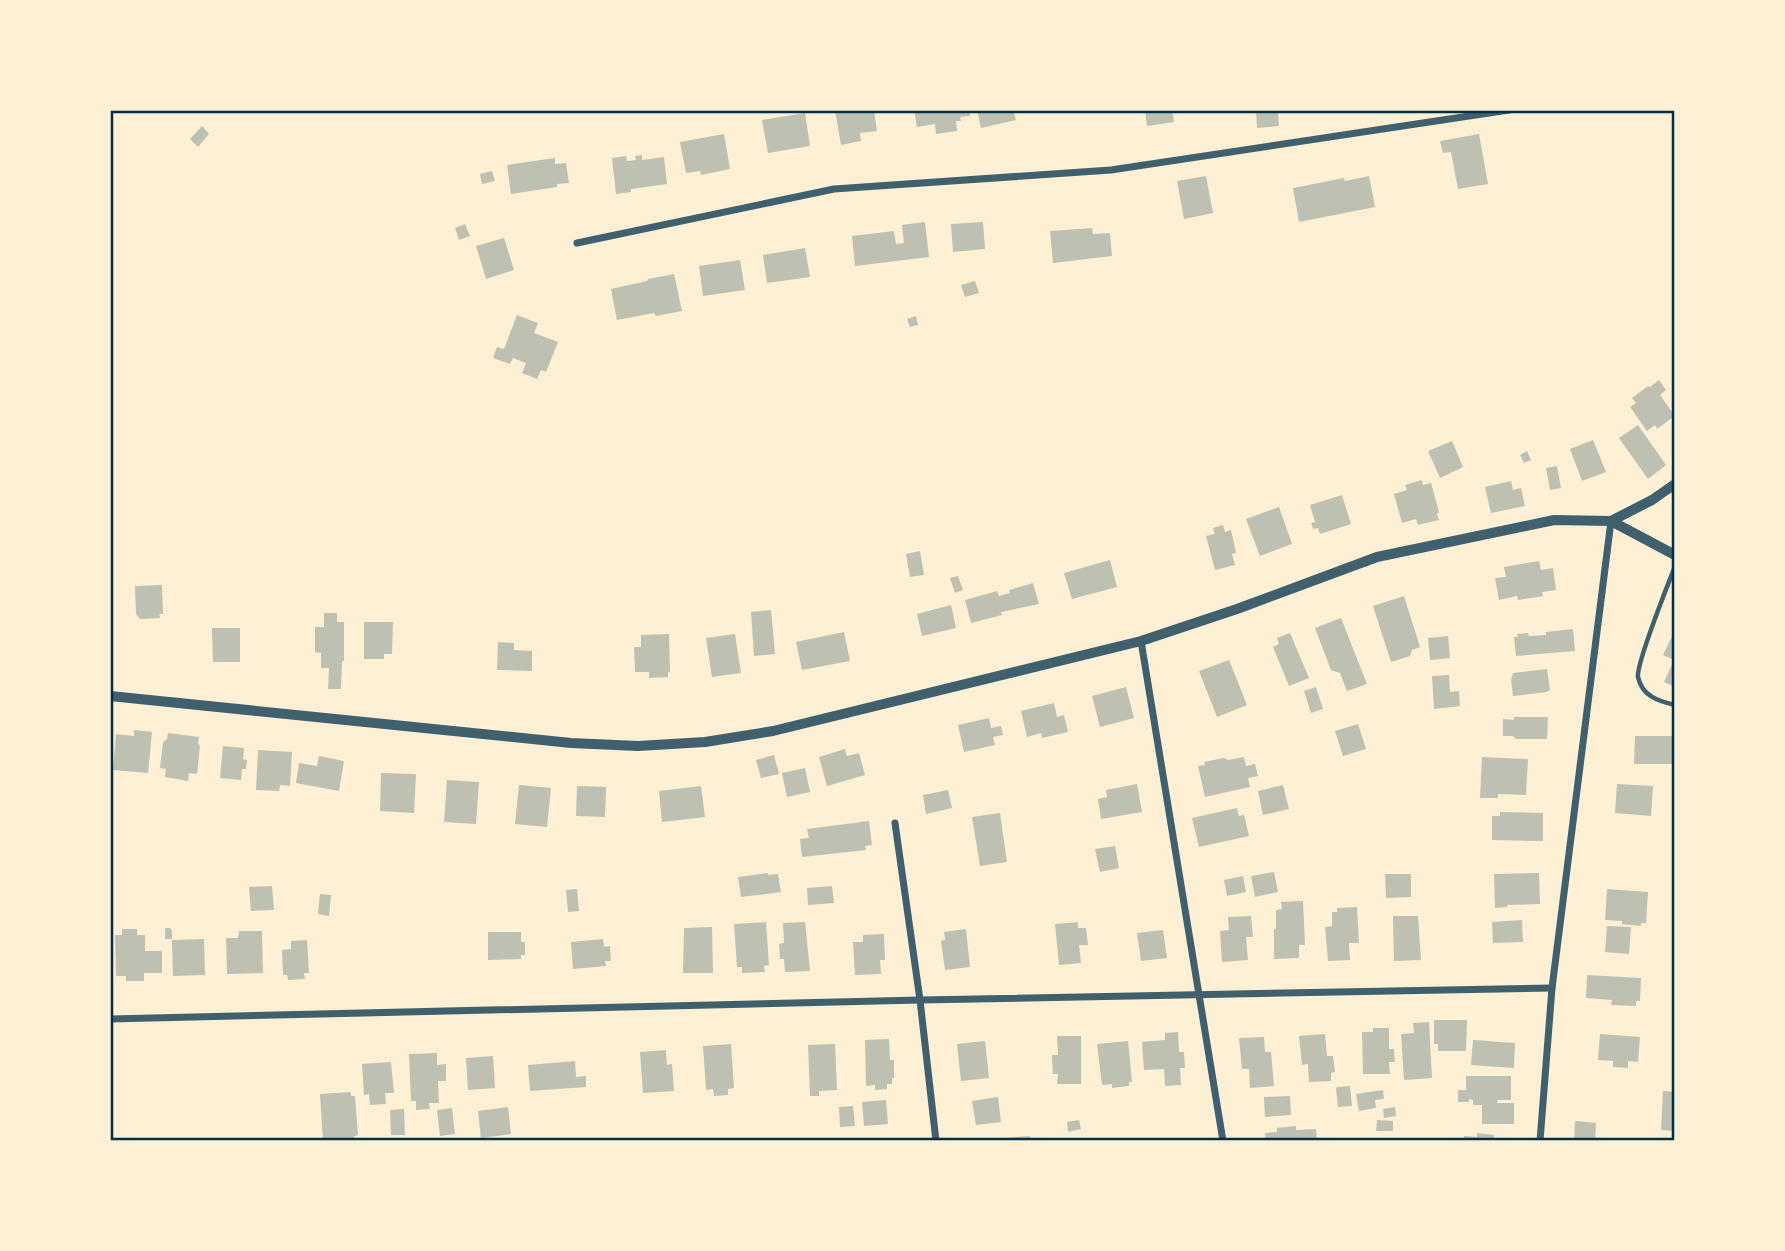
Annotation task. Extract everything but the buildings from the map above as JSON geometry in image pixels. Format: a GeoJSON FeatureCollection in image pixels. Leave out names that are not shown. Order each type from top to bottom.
{"type":"FeatureCollection","features":[{"type":"Feature","properties":{"kind":"street"},"geometry":{"type":"LineString","coordinates":[[578,243],[834,189],[1111,170],[1509,110]]}},
{"type":"Feature","properties":{"kind":"street"},"geometry":{"type":"LineString","coordinates":[[1611,521],[1652,500],[1675,484]]}},
{"type":"Feature","properties":{"kind":"street"},"geometry":{"type":"LineString","coordinates":[[110,696],[571,743],[652,746],[705,742],[773,731],[1141,641],[1377,557],[1554,520],[1611,521],[1675,555]]}},
{"type":"Feature","properties":{"kind":"street"},"geometry":{"type":"LineString","coordinates":[[1540,1141],[1552,988],[1611,521]]}},
{"type":"Feature","properties":{"kind":"street"},"geometry":{"type":"LineString","coordinates":[[1141,641],[1223,1141]]}},
{"type":"Feature","properties":{"kind":"street"},"geometry":{"type":"LineString","coordinates":[[895,823],[920,1000],[936,1141]]}},
{"type":"Feature","properties":{"kind":"street"},"geometry":{"type":"LineString","coordinates":[[110,1018],[1552,988]]}},
{"type":"Feature","properties":{"kind":"lane"},"geometry":{"type":"LineString","coordinates":[[1675,566],[1638,675],[1644,691],[1657,701],[1675,705]]}}]}
